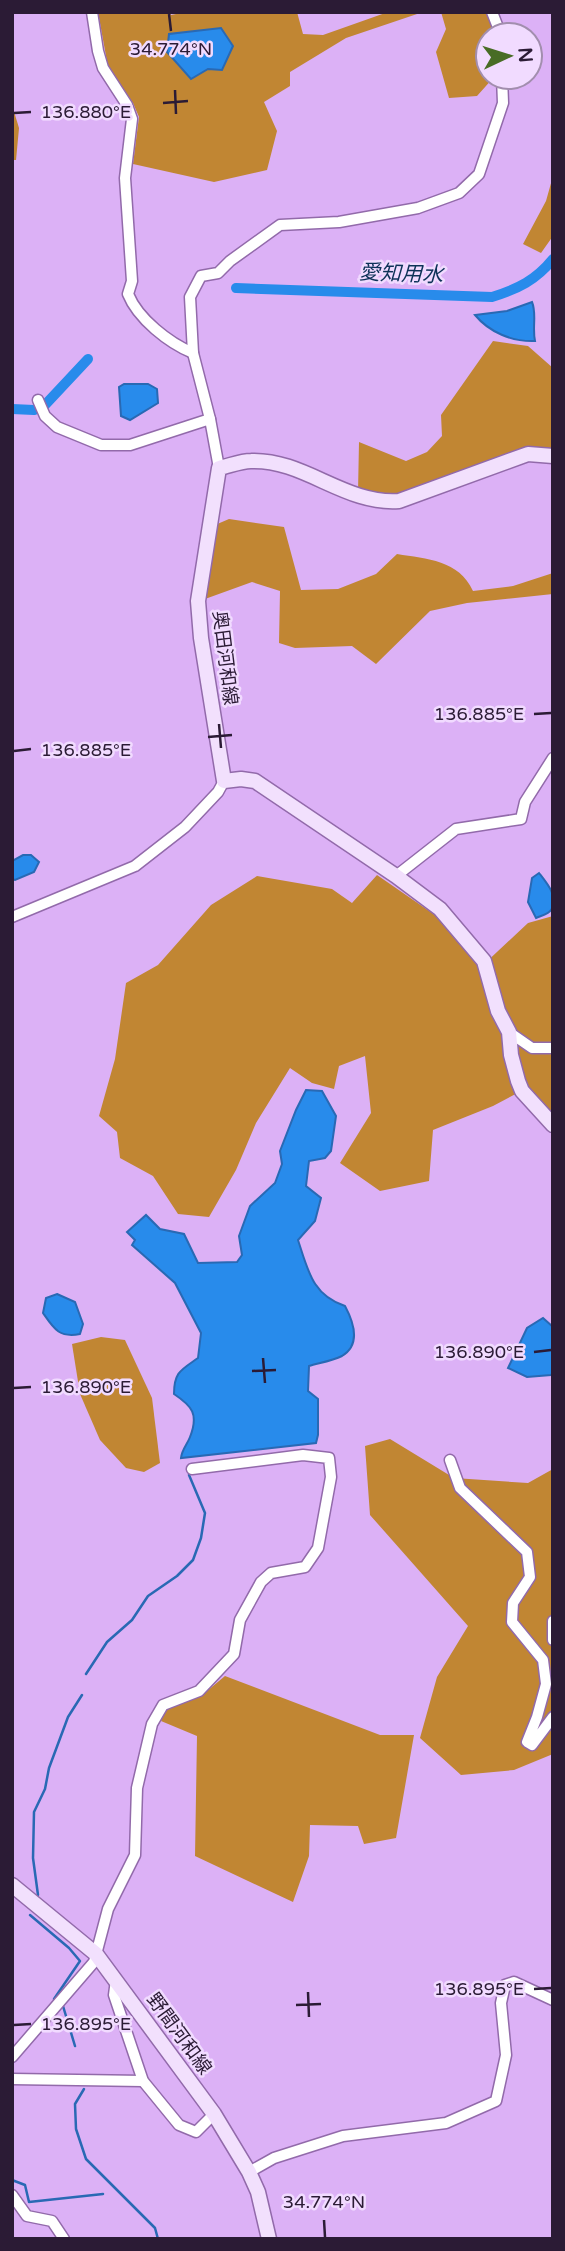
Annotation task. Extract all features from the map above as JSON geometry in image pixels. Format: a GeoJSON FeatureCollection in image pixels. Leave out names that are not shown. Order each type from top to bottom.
{"type":"FeatureCollection","features":[{"type":"Feature","properties":{"kind":"main road"},"geometry":{"type":"LineString","coordinates":[[219,468],[250,461],[284,465],[362,498],[381,503],[399,501],[528,454],[553,456]]}},
{"type":"Feature","properties":{"kind":"main road","name":"奥田河和線"},"geometry":{"type":"LineString","coordinates":[[219,468],[198,601],[201,638],[224,781]]}},
{"type":"Feature","properties":{"kind":"main road"},"geometry":{"type":"LineString","coordinates":[[224,781],[255,781],[396,876],[440,909],[484,961],[498,1011],[509,1032],[511,1055],[522,1091],[553,1125]]}},
{"type":"Feature","properties":{"kind":"main road","name":"野間河和線"},"geometry":{"type":"LineString","coordinates":[[12,1885],[96,1954],[214,2113],[258,2192],[269,2239]]}},
{"type":"Feature","properties":{"kind":"street"},"geometry":{"type":"LineString","coordinates":[[92,12],[95,39],[103,68],[127,105],[132,119],[125,178],[132,281],[128,294],[144,318],[159,332],[193,352]]}},
{"type":"Feature","properties":{"kind":"street"},"geometry":{"type":"LineString","coordinates":[[219,468],[193,352],[190,297],[201,276],[218,273],[230,261],[280,225],[339,222],[418,208],[459,193],[479,174],[503,103],[503,91]]}},
{"type":"Feature","properties":{"kind":"street"},"geometry":{"type":"LineString","coordinates":[[38,400],[45,416],[57,427],[101,445],[130,445],[210,419]]}},
{"type":"Feature","properties":{"kind":"street"},"geometry":{"type":"LineString","coordinates":[[396,876],[456,829],[521,819],[525,802],[553,758]]}},
{"type":"Feature","properties":{"kind":"street"},"geometry":{"type":"LineString","coordinates":[[12,917],[135,866],[185,827],[218,792],[224,781]]}},
{"type":"Feature","properties":{"kind":"street"},"geometry":{"type":"LineString","coordinates":[[509,1032],[532,1048],[553,1048]]}},
{"type":"Feature","properties":{"kind":"street"},"geometry":{"type":"LineString","coordinates":[[12,2057],[94,1962],[108,1909],[135,1855],[137,1788],[152,1724],[163,1705],[199,1691],[221,1670],[234,1654],[240,1620],[261,1582],[271,1573],[305,1567],[318,1548],[331,1477],[329,1458],[303,1455],[192,1469]]}},
{"type":"Feature","properties":{"kind":"street"},"geometry":{"type":"LineString","coordinates":[[450,1460],[460,1488],[527,1552],[530,1577],[513,1603],[512,1622],[543,1660],[545,1684],[537,1717],[527,1742],[532,1745],[553,1717]]}},
{"type":"Feature","properties":{"kind":"street"},"geometry":{"type":"LineString","coordinates":[[553,1621],[553,1640]]}},
{"type":"Feature","properties":{"kind":"street"},"geometry":{"type":"LineString","coordinates":[[116,1980],[114,1995],[143,2081],[178,2125],[196,2132],[214,2113]]}},
{"type":"Feature","properties":{"kind":"street"},"geometry":{"type":"LineString","coordinates":[[249,2172],[274,2158],[343,2136],[446,2123],[496,2101],[506,2055],[501,2003],[505,1985],[514,1982],[553,2000]]}},
{"type":"Feature","properties":{"kind":"street"},"geometry":{"type":"LineString","coordinates":[[12,2080],[143,2081]]}},
{"type":"Feature","properties":{"kind":"street"},"geometry":{"type":"LineString","coordinates":[[12,2195],[27,2216],[52,2221],[64,2239]]}},
{"type":"Feature","properties":{"kind":"shaded area"},"geometry":{"type":"Polygon","coordinates":[[[98,12],[170,12],[171,15],[186,12],[297,12],[303,34],[323,35],[388,12],[423,12],[346,38],[290,72],[290,86],[264,102],[277,131],[267,170],[214,182],[133,164],[139,117],[133,103],[108,67],[98,12]]]}},
{"type":"Feature","properties":{"kind":"shaded area"},"geometry":{"type":"Polygon","coordinates":[[[441,12],[486,12],[490,21],[474,21],[474,91],[481,91],[477,96],[449,98],[436,52],[446,29],[441,12]]]}},
{"type":"Feature","properties":{"kind":"shaded area"},"geometry":{"type":"Polygon","coordinates":[[[12,105],[19,128],[16,160],[12,160],[12,105]]]}},
{"type":"Feature","properties":{"kind":"shaded area"},"geometry":{"type":"Polygon","coordinates":[[[553,176],[553,236],[541,253],[523,244],[546,201],[553,176]]]}},
{"type":"Feature","properties":{"kind":"shaded area"},"geometry":{"type":"Polygon","coordinates":[[[493,341],[528,346],[553,368],[553,451],[399,498],[358,492],[359,442],[406,461],[427,452],[442,436],[441,415],[493,341]]]}},
{"type":"Feature","properties":{"kind":"shaded area"},"geometry":{"type":"Polygon","coordinates":[[[229,519],[284,527],[301,590],[338,589],[376,574],[397,554],[431,560],[451,567],[467,581],[473,591],[513,586],[553,573],[553,594],[467,603],[430,611],[376,664],[352,646],[295,648],[279,643],[280,591],[252,582],[205,599],[215,525],[229,519]]]}},
{"type":"Feature","properties":{"kind":"shaded area"},"geometry":{"type":"Polygon","coordinates":[[[377,875],[435,915],[481,967],[528,923],[553,916],[553,1118],[525,1089],[493,1106],[433,1130],[429,1181],[380,1191],[340,1163],[371,1113],[365,1056],[339,1066],[334,1089],[312,1083],[290,1068],[256,1123],[236,1170],[209,1217],[178,1214],[153,1176],[120,1158],[117,1132],[99,1116],[115,1059],[126,983],[158,965],[211,905],[257,876],[332,889],[352,903],[377,875]]]}},
{"type":"Feature","properties":{"kind":"shaded area"},"geometry":{"type":"Polygon","coordinates":[[[101,1337],[125,1340],[152,1398],[160,1463],[144,1472],[126,1468],[100,1440],[80,1394],[72,1344],[101,1337]]]}},
{"type":"Feature","properties":{"kind":"shaded area"},"geometry":{"type":"Polygon","coordinates":[[[390,1439],[454,1478],[528,1483],[553,1469],[553,1754],[514,1770],[461,1775],[420,1738],[437,1677],[468,1626],[370,1515],[365,1446],[390,1439]]]}},
{"type":"Feature","properties":{"kind":"shaded area"},"geometry":{"type":"Polygon","coordinates":[[[225,1676],[380,1735],[414,1735],[396,1838],[364,1844],[358,1826],[310,1825],[309,1856],[293,1902],[195,1856],[197,1736],[161,1721],[166,1708],[201,1696],[225,1676]]]}},
{"type":"Feature","properties":{"kind":"water"},"geometry":{"type":"Polygon","coordinates":[[[221,28],[233,46],[222,70],[208,69],[191,79],[167,52],[169,34],[221,28]]]}},
{"type":"Feature","properties":{"kind":"water"},"geometry":{"type":"Polygon","coordinates":[[[532,302],[535,341],[502,335],[475,315],[507,311],[532,302]]]}},
{"type":"Feature","properties":{"kind":"water"},"geometry":{"type":"Polygon","coordinates":[[[124,384],[148,384],[157,389],[158,403],[130,420],[121,416],[119,387],[124,384]]]}},
{"type":"Feature","properties":{"kind":"water"},"geometry":{"type":"Polygon","coordinates":[[[23,855],[31,855],[39,862],[34,872],[12,879],[12,861],[23,855]]]}},
{"type":"Feature","properties":{"kind":"water"},"geometry":{"type":"Polygon","coordinates":[[[539,873],[551,890],[554,900],[550,911],[536,918],[528,902],[532,878],[539,873]]]}},
{"type":"Feature","properties":{"kind":"water"},"geometry":{"type":"Polygon","coordinates":[[[306,1090],[322,1091],[336,1116],[331,1151],[325,1158],[309,1161],[306,1186],[321,1198],[315,1221],[298,1240],[318,1288],[345,1306],[353,1325],[352,1345],[342,1356],[309,1366],[308,1391],[318,1399],[316,1443],[181,1458],[193,1429],[194,1416],[189,1407],[174,1394],[174,1387],[180,1372],[198,1358],[201,1333],[175,1283],[132,1245],[135,1240],[127,1232],[146,1215],[160,1229],[184,1234],[198,1263],[237,1262],[242,1255],[239,1236],[250,1206],[275,1183],[282,1164],[280,1151],[306,1090]]]}},
{"type":"Feature","properties":{"kind":"water"},"geometry":{"type":"Polygon","coordinates":[[[57,1294],[75,1302],[83,1324],[80,1334],[67,1335],[58,1331],[43,1313],[46,1298],[57,1294]]]}},
{"type":"Feature","properties":{"kind":"water"},"geometry":{"type":"Polygon","coordinates":[[[543,1318],[553,1327],[553,1373],[527,1377],[508,1368],[527,1328],[543,1318]]]}},
{"type":"Feature","properties":{"kind":"waterway","name":"愛知用水"},"geometry":{"type":"LineString","coordinates":[[236,288],[492,297],[526,283],[553,259]]}},
{"type":"Feature","properties":{"kind":"waterway","name":"愛知用水"},"geometry":{"type":"LineString","coordinates":[[12,409],[34,410],[44,406],[88,359]]}},
{"type":"Feature","properties":{"kind":"waterway"},"geometry":{"type":"LineString","coordinates":[[86,1674],[107,1642],[132,1620],[148,1596],[177,1576],[193,1560],[201,1538],[205,1513],[189,1475]]}},
{"type":"Feature","properties":{"kind":"waterway"},"geometry":{"type":"LineString","coordinates":[[38,1895],[33,1858],[34,1812],[45,1789],[49,1768],[68,1717],[82,1695]]}},
{"type":"Feature","properties":{"kind":"waterway"},"geometry":{"type":"LineString","coordinates":[[30,1915],[69,1948],[80,1961],[54,1999]]}},
{"type":"Feature","properties":{"kind":"waterway"},"geometry":{"type":"LineString","coordinates":[[63,2006],[75,2046]]}},
{"type":"Feature","properties":{"kind":"waterway"},"geometry":{"type":"LineString","coordinates":[[84,2089],[75,2104],[76,2129],[86,2159],[155,2228],[158,2239]]}},
{"type":"Feature","properties":{"kind":"waterway"},"geometry":{"type":"LineString","coordinates":[[12,2180],[25,2185],[29,2202],[103,2194]]}}]}
